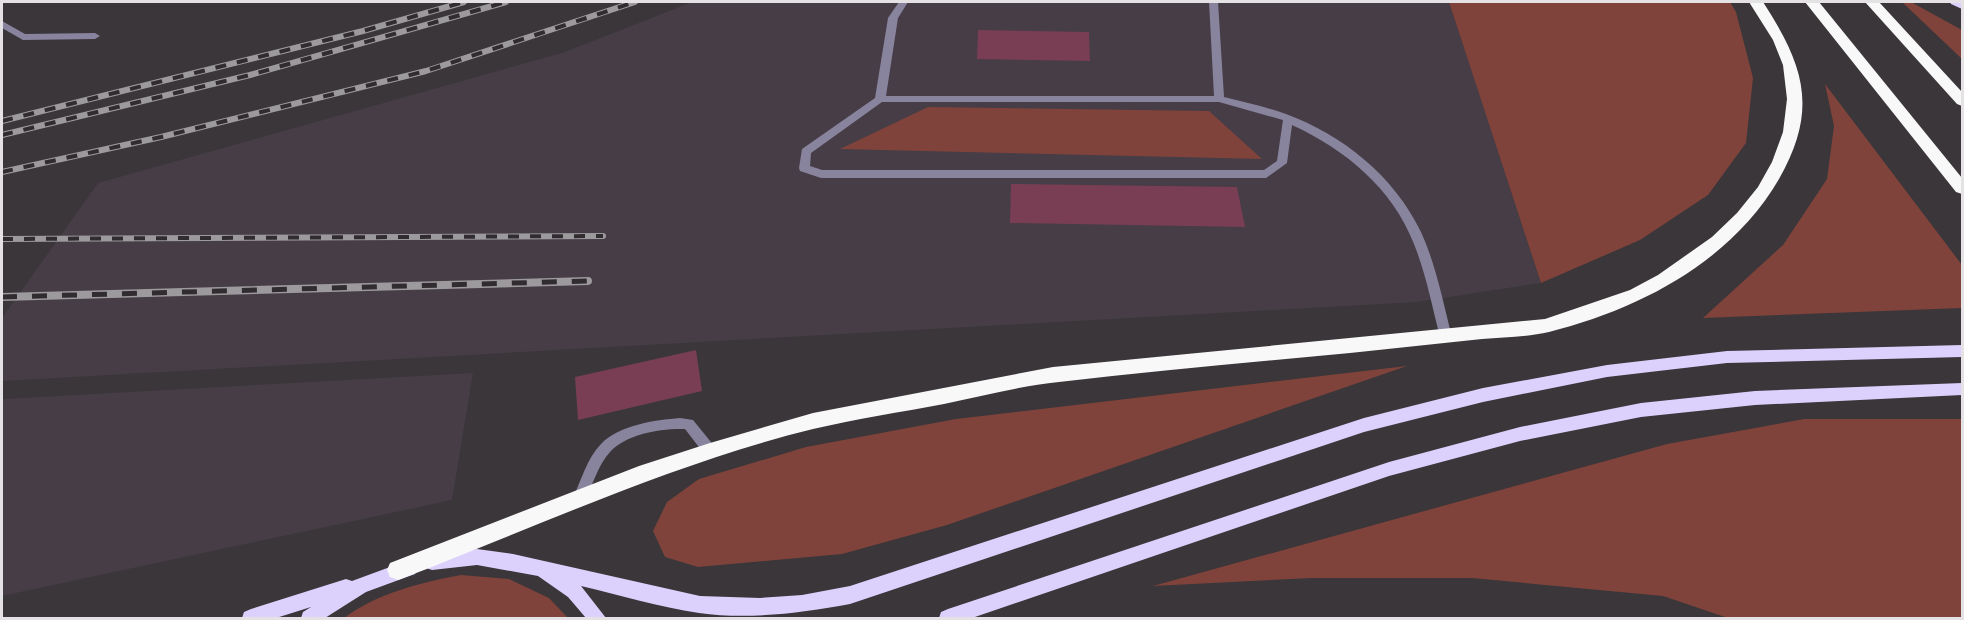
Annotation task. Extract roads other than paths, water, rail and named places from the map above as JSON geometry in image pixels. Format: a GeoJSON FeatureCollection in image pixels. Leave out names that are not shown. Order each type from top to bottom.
{"type":"FeatureCollection","features":[{"type":"Feature","properties":{"kind":"highway"},"geometry":{"type":"LineString","coordinates":[[398,570],[580,498],[710,451],[813,421],[1053,375],[1545,326],[1616,303],[1663,281],[1713,245],[1747,212],[1768,187],[1789,146],[1796,116],[1795,88],[1790,63],[1756,2]]}},
{"type":"Feature","properties":{"kind":"highway"},"geometry":{"type":"LineString","coordinates":[[1812,2],[1962,188]]}},
{"type":"Feature","properties":{"kind":"highway"},"geometry":{"type":"LineString","coordinates":[[1872,2],[1962,100]]}},
{"type":"Feature","properties":{"kind":"main road"},"geometry":{"type":"LineString","coordinates":[[1955,2],[1962,6]]}},
{"type":"Feature","properties":{"kind":"main road"},"geometry":{"type":"LineString","coordinates":[[251,618],[398,570],[438,560],[477,557],[513,562],[700,605],[760,607],[802,604],[850,595],[1364,425],[1483,395],[1607,371],[1727,357],[1962,351]]}},
{"type":"Feature","properties":{"kind":"main road"},"geometry":{"type":"LineString","coordinates":[[948,618],[1389,469],[1520,434],[1641,410],[1755,398],[1962,389]]}},
{"type":"Feature","properties":{"kind":"main road"},"geometry":{"type":"LineString","coordinates":[[513,562],[546,573],[574,591],[597,618]]}},
{"type":"Feature","properties":{"kind":"main road"},"geometry":{"type":"LineString","coordinates":[[310,618],[360,586],[398,570]]}},
{"type":"Feature","properties":{"kind":"street"},"geometry":{"type":"LineString","coordinates":[[880,99],[893,18],[903,2]]}},
{"type":"Feature","properties":{"kind":"street"},"geometry":{"type":"LineString","coordinates":[[1214,2],[1219,99]]}},
{"type":"Feature","properties":{"kind":"street"},"geometry":{"type":"LineString","coordinates":[[2,24],[23,37],[95,36]]}},
{"type":"Feature","properties":{"kind":"street"},"geometry":{"type":"LineString","coordinates":[[1288,119],[1282,163],[1266,174],[821,174],[804,168],[806,151],[880,99],[1219,99],[1288,119],[1336,143],[1366,165],[1394,195],[1415,232],[1446,337]]}},
{"type":"Feature","properties":{"kind":"street"},"geometry":{"type":"LineString","coordinates":[[580,498],[605,447],[622,436],[677,422],[688,424],[710,451]]}},
{"type":"Feature","properties":{"kind":"railway"},"geometry":{"type":"LineString","coordinates":[[2,121],[363,31],[464,2]]}},
{"type":"Feature","properties":{"kind":"railway"},"geometry":{"type":"LineString","coordinates":[[2,135],[250,75],[506,2]]}},
{"type":"Feature","properties":{"kind":"railway"},"geometry":{"type":"LineString","coordinates":[[2,172],[161,137],[426,71],[635,2]]}},
{"type":"Feature","properties":{"kind":"railway"},"geometry":{"type":"LineString","coordinates":[[2,239],[603,236]]}},
{"type":"Feature","properties":{"kind":"railway"},"geometry":{"type":"LineString","coordinates":[[2,297],[588,281]]}}]}
